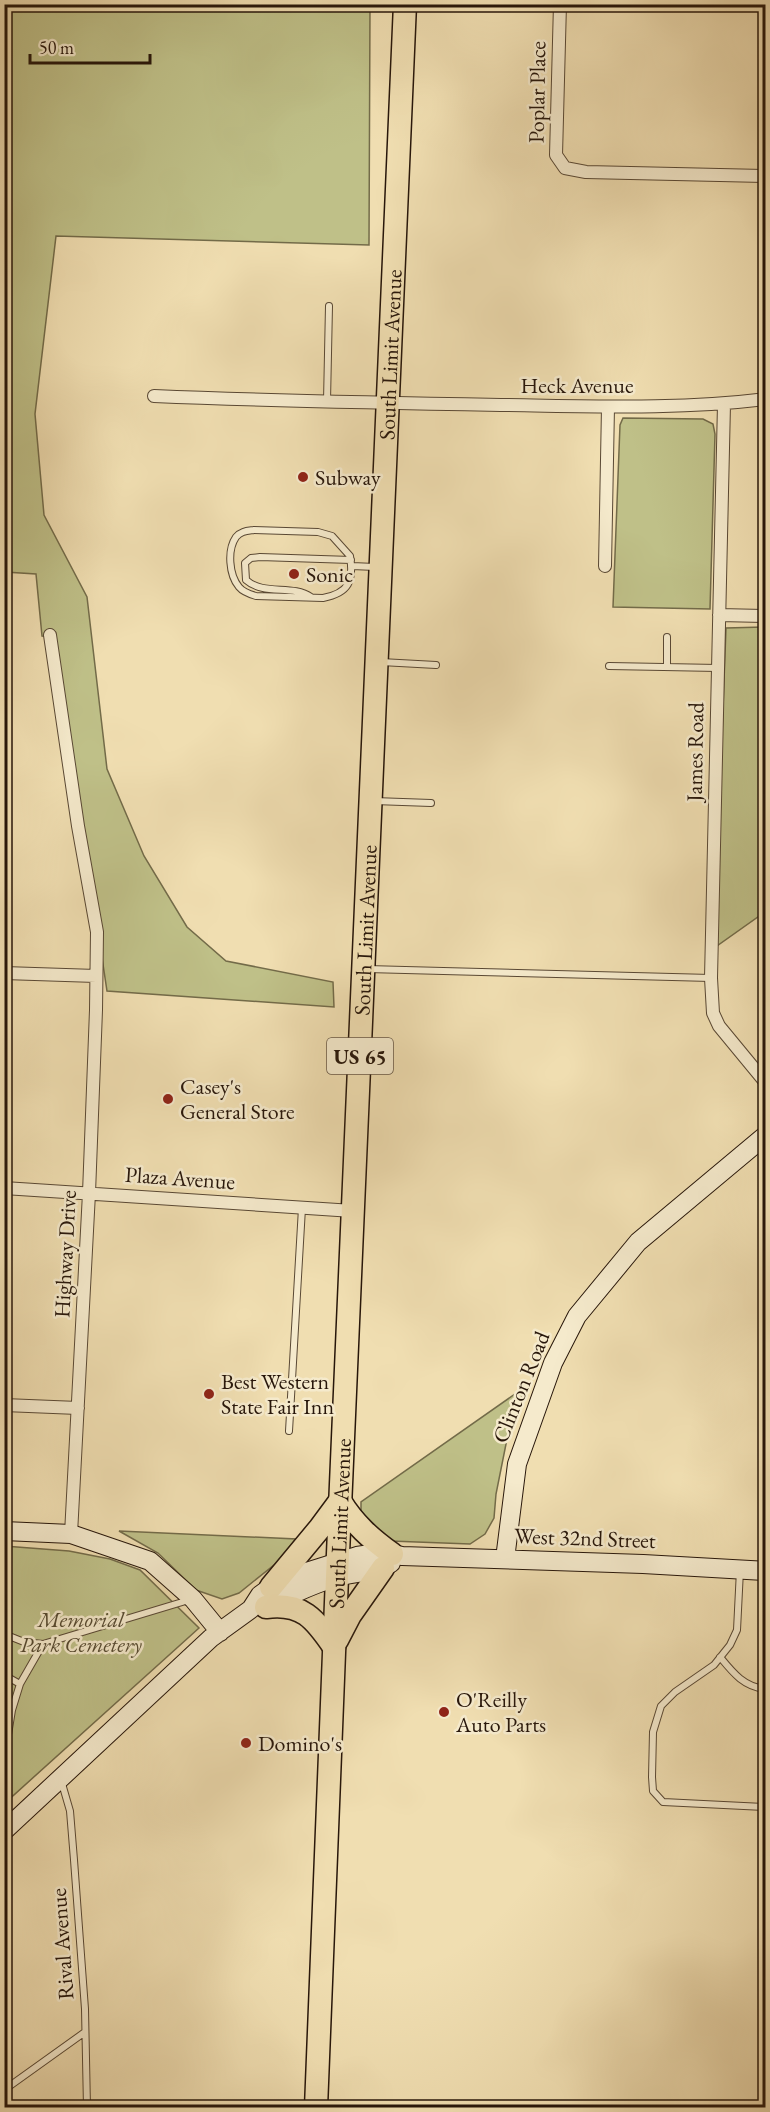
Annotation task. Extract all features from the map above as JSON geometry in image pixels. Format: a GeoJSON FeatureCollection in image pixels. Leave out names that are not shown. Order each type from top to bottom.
{"type":"FeatureCollection","features":[{"type":"Feature","properties":{"kind":"highway","name":"South Limit Avenue"},"geometry":{"type":"LineString","coordinates":[[316,2108],[405,4]]}},
{"type":"Feature","properties":{"kind":"highway"},"geometry":{"type":"LineString","coordinates":[[340,1501],[350,1518],[393,1560],[350,1615],[334,1647],[323,1630],[302,1611],[263,1601],[340,1501]]}},
{"type":"Feature","properties":{"kind":"street","name":"Poplar Place"},"geometry":{"type":"LineString","coordinates":[[560,4],[556,155],[561,164],[572,171],[586,172],[765,176]]}},
{"type":"Feature","properties":{"kind":"street","name":"Heck Avenue"},"geometry":{"type":"LineString","coordinates":[[154,396],[608,407],[724,404],[765,399]]}},
{"type":"Feature","properties":{"kind":"street","name":"James Road"},"geometry":{"type":"LineString","coordinates":[[724,404],[711,978],[713,1013],[719,1026],[765,1083]]}},
{"type":"Feature","properties":{"kind":"street"},"geometry":{"type":"LineString","coordinates":[[605,566],[608,407]]}},
{"type":"Feature","properties":{"kind":"street"},"geometry":{"type":"LineString","coordinates":[[719,615],[765,616]]}},
{"type":"Feature","properties":{"kind":"street","name":"Highway Drive"},"geometry":{"type":"LineString","coordinates":[[50,635],[78,826],[97,932],[89,1193],[71,1534]]}},
{"type":"Feature","properties":{"kind":"street"},"geometry":{"type":"LineString","coordinates":[[4,973],[96,976]]}},
{"type":"Feature","properties":{"kind":"street","name":"Clinton Road"},"geometry":{"type":"LineString","coordinates":[[505,1559],[517,1464],[552,1363],[577,1316],[638,1242],[765,1135]]}},
{"type":"Feature","properties":{"kind":"street","name":"Plaza Avenue"},"geometry":{"type":"LineString","coordinates":[[4,1188],[353,1211]]}},
{"type":"Feature","properties":{"kind":"street"},"geometry":{"type":"LineString","coordinates":[[4,1405],[78,1408]]}},
{"type":"Feature","properties":{"kind":"street"},"geometry":{"type":"LineString","coordinates":[[4,1531],[71,1534],[150,1561],[193,1599],[220,1632]]}},
{"type":"Feature","properties":{"kind":"street","name":"West 32nd Street"},"geometry":{"type":"LineString","coordinates":[[4,1831],[211,1638],[263,1601],[299,1591],[337,1569],[393,1560],[505,1559],[765,1571]]}},
{"type":"Feature","properties":{"kind":"lane"},"geometry":{"type":"LineString","coordinates":[[327,401],[329,306]]}},
{"type":"Feature","properties":{"kind":"lane"},"geometry":{"type":"LineString","coordinates":[[254,530],[318,532],[332,536],[343,546],[351,563],[349,585],[332,596],[312,598],[256,596],[245,593],[239,588],[231,570],[232,546],[236,537],[243,532],[254,530]]}},
{"type":"Feature","properties":{"kind":"lane"},"geometry":{"type":"LineString","coordinates":[[312,598],[295,591],[252,586],[246,580],[245,563],[251,558],[260,556],[381,567]]}},
{"type":"Feature","properties":{"kind":"lane"},"geometry":{"type":"LineString","coordinates":[[667,637],[667,667]]}},
{"type":"Feature","properties":{"kind":"lane"},"geometry":{"type":"LineString","coordinates":[[377,662],[436,665]]}},
{"type":"Feature","properties":{"kind":"lane"},"geometry":{"type":"LineString","coordinates":[[609,666],[718,668]]}},
{"type":"Feature","properties":{"kind":"lane"},"geometry":{"type":"LineString","coordinates":[[371,801],[431,803]]}},
{"type":"Feature","properties":{"kind":"lane"},"geometry":{"type":"LineString","coordinates":[[364,969],[711,978]]}},
{"type":"Feature","properties":{"kind":"lane"},"geometry":{"type":"LineString","coordinates":[[289,1431],[302,1208]]}},
{"type":"Feature","properties":{"kind":"lane"},"geometry":{"type":"LineString","coordinates":[[740,1570],[737,1630],[730,1645],[714,1665],[675,1692],[661,1706],[653,1732],[653,1791],[663,1802],[765,1807]]}},
{"type":"Feature","properties":{"kind":"lane"},"geometry":{"type":"LineString","coordinates":[[4,1634],[24,1642],[43,1644],[193,1599]]}},
{"type":"Feature","properties":{"kind":"lane"},"geometry":{"type":"LineString","coordinates":[[4,1759],[12,1710],[20,1684],[43,1644]]}},
{"type":"Feature","properties":{"kind":"lane"},"geometry":{"type":"LineString","coordinates":[[720,1657],[739,1680],[765,1689]]}},
{"type":"Feature","properties":{"kind":"lane"},"geometry":{"type":"LineString","coordinates":[[4,1675],[20,1684]]}},
{"type":"Feature","properties":{"kind":"lane","name":"Rival Avenue"},"geometry":{"type":"LineString","coordinates":[[61,1779],[70,1810],[86,2032],[87,2108]]}},
{"type":"Feature","properties":{"kind":"lane"},"geometry":{"type":"LineString","coordinates":[[4,2090],[86,2032]]}},
{"type":"Feature","properties":{"kind":"green space"},"geometry":{"type":"Polygon","coordinates":[[[4,5],[370,5],[369,245],[56,236],[35,414],[44,515],[87,597],[107,769],[144,856],[187,927],[226,961],[333,982],[334,1007],[107,991],[54,637],[42,636],[36,574],[5,572],[4,5]]]}},
{"type":"Feature","properties":{"kind":"green space"},"geometry":{"type":"Polygon","coordinates":[[[623,418],[703,419],[713,424],[715,434],[710,609],[613,607],[620,425],[623,418]]]}},
{"type":"Feature","properties":{"kind":"green space"},"geometry":{"type":"Polygon","coordinates":[[[765,627],[765,912],[714,948],[726,628],[765,627]]]}},
{"type":"Feature","properties":{"kind":"green space"},"geometry":{"type":"Polygon","coordinates":[[[525,1387],[507,1439],[496,1494],[494,1518],[485,1534],[470,1544],[390,1541],[361,1518],[361,1502],[525,1387]]]}},
{"type":"Feature","properties":{"kind":"green space"},"geometry":{"type":"Polygon","coordinates":[[[119,1531],[296,1539],[279,1561],[239,1593],[222,1599],[196,1590],[158,1553],[119,1531]]]}},
{"type":"Feature","properties":{"kind":"green space","name":"Memorial Park Cemetery"},"geometry":{"type":"Polygon","coordinates":[[[4,1546],[69,1551],[110,1559],[140,1570],[199,1628],[5,1803],[4,1546]]]}},
{"type":"Feature","properties":{"kind":"place","name":"Subway"},"geometry":{"type":"Point","coordinates":[303,477]}},
{"type":"Feature","properties":{"kind":"place","name":"Sonic"},"geometry":{"type":"Point","coordinates":[294,574]}},
{"type":"Feature","properties":{"kind":"place","name":"Casey's General Store"},"geometry":{"type":"Point","coordinates":[168,1099]}},
{"type":"Feature","properties":{"kind":"place","name":"Best Western State Fair Inn"},"geometry":{"type":"Point","coordinates":[209,1394]}},
{"type":"Feature","properties":{"kind":"place","name":"O'Reilly Auto Parts"},"geometry":{"type":"Point","coordinates":[444,1712]}},
{"type":"Feature","properties":{"kind":"place","name":"Domino's"},"geometry":{"type":"Point","coordinates":[246,1743]}}]}
